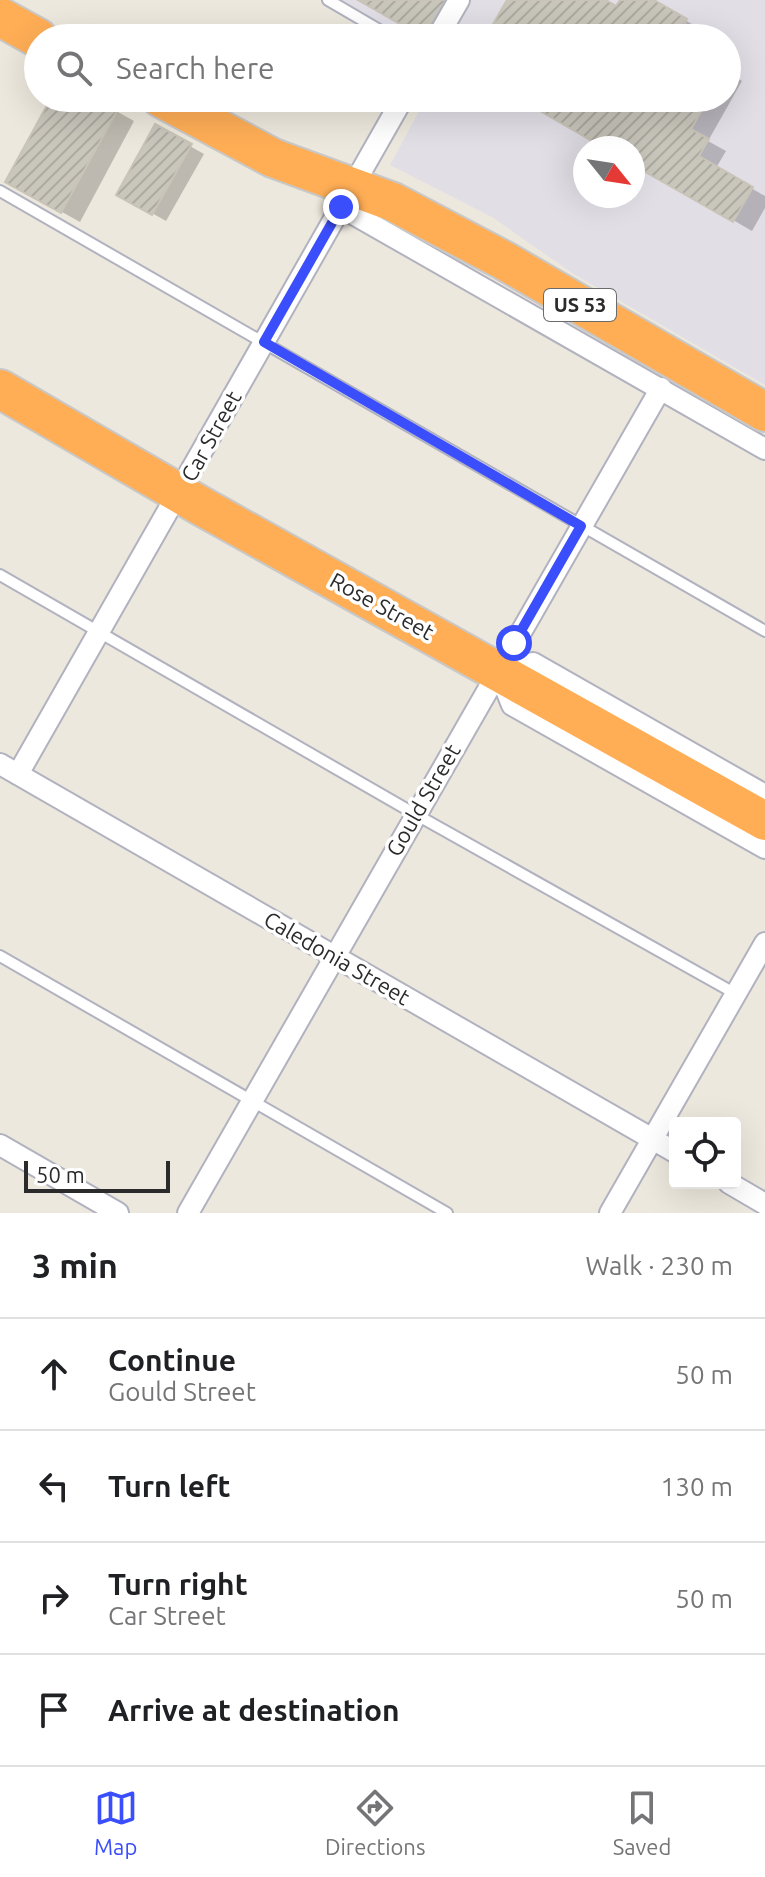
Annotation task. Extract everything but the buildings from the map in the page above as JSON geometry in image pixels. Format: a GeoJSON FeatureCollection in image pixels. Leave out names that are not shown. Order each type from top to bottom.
{"type":"FeatureCollection","features":[{"type":"Feature","properties":{"kind":"highway"},"geometry":{"type":"LineString","coordinates":[[0,17],[24,30]]}},
{"type":"Feature","properties":{"kind":"highway","name":"US 53"},"geometry":{"type":"LineString","coordinates":[[187,112],[347,196],[393,202],[503,260],[765,412]]}},
{"type":"Feature","properties":{"kind":"highway","name":"Rose Street"},"geometry":{"type":"LineString","coordinates":[[0,389],[765,821]]}},
{"type":"Feature","properties":{"kind":"street"},"geometry":{"type":"LineString","coordinates":[[445,24],[459,0]]}},
{"type":"Feature","properties":{"kind":"street","name":"Car Street"},"geometry":{"type":"LineString","coordinates":[[9,769],[100,631],[395,112]]}},
{"type":"Feature","properties":{"kind":"street"},"geometry":{"type":"LineString","coordinates":[[347,196],[765,449]]}},
{"type":"Feature","properties":{"kind":"street","name":"Gould Street"},"geometry":{"type":"LineString","coordinates":[[188,1213],[415,814],[510,676],[581,526],[661,388]]}},
{"type":"Feature","properties":{"kind":"street"},"geometry":{"type":"LineString","coordinates":[[765,795],[533,663],[510,676],[512,705],[765,848]]}},
{"type":"Feature","properties":{"kind":"street","name":"Caledonia Street"},"geometry":{"type":"LineString","coordinates":[[9,769],[669,1148]]}},
{"type":"Feature","properties":{"kind":"street"},"geometry":{"type":"LineString","coordinates":[[610,1213],[765,943]]}},
{"type":"Feature","properties":{"kind":"street"},"geometry":{"type":"LineString","coordinates":[[0,1145],[118,1213]]}},
{"type":"Feature","properties":{"kind":"street"},"geometry":{"type":"LineString","coordinates":[[739,1189],[765,1204]]}},
{"type":"Feature","properties":{"kind":"lane"},"geometry":{"type":"LineString","coordinates":[[328,0],[369,24]]}},
{"type":"Feature","properties":{"kind":"lane"},"geometry":{"type":"LineString","coordinates":[[0,191],[765,631]]}},
{"type":"Feature","properties":{"kind":"lane"},"geometry":{"type":"LineString","coordinates":[[0,575],[736,994]]}},
{"type":"Feature","properties":{"kind":"lane"},"geometry":{"type":"LineString","coordinates":[[0,956],[447,1213]]}},
{"type":"Feature","properties":{"kind":"shaded area"},"geometry":{"type":"Polygon","coordinates":[[[328,0],[765,0],[765,385],[572,273],[492,217],[390,165],[418,112],[741,112],[741,24],[369,24],[328,0]]]}},
{"type":"Feature","properties":{"kind":"route"},"geometry":{"type":"LineString","coordinates":[[341,207],[264,342],[581,526],[514,643]]}}]}
